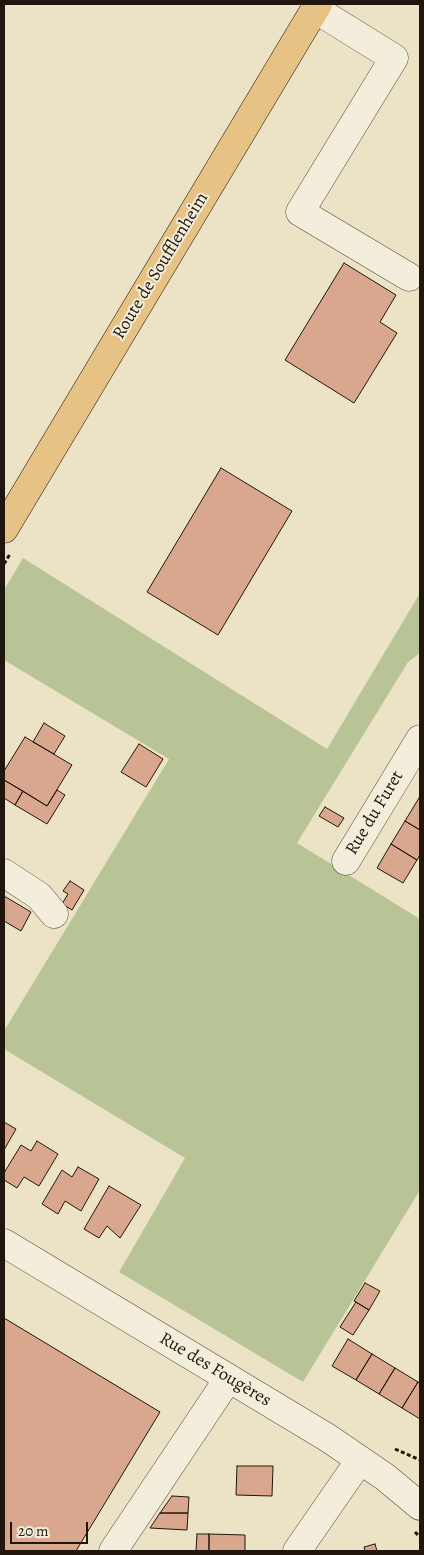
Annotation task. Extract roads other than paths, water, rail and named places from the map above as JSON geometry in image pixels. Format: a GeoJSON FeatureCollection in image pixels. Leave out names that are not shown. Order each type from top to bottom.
{"type":"FeatureCollection","features":[{"type":"Feature","properties":{"kind":"main road","name":"Route de Soufflenheim"},"geometry":{"type":"LineString","coordinates":[[4,529],[316,6]]}},
{"type":"Feature","properties":{"kind":"street"},"geometry":{"type":"LineString","coordinates":[[316,6],[394,58],[300,212],[409,277]]}},
{"type":"Feature","properties":{"kind":"street","name":"Rue du Furet"},"geometry":{"type":"LineString","coordinates":[[346,861],[420,739]]}},
{"type":"Feature","properties":{"kind":"street"},"geometry":{"type":"LineString","coordinates":[[4,873],[39,896],[54,914]]}},
{"type":"Feature","properties":{"kind":"street","name":"Rue des Fougères"},"geometry":{"type":"LineString","coordinates":[[4,1243],[228,1378],[360,1460],[418,1499]]}},
{"type":"Feature","properties":{"kind":"street"},"geometry":{"type":"LineString","coordinates":[[113,1551],[228,1378]]}},
{"type":"Feature","properties":{"kind":"street"},"geometry":{"type":"LineString","coordinates":[[297,1551],[360,1460]]}}]}
